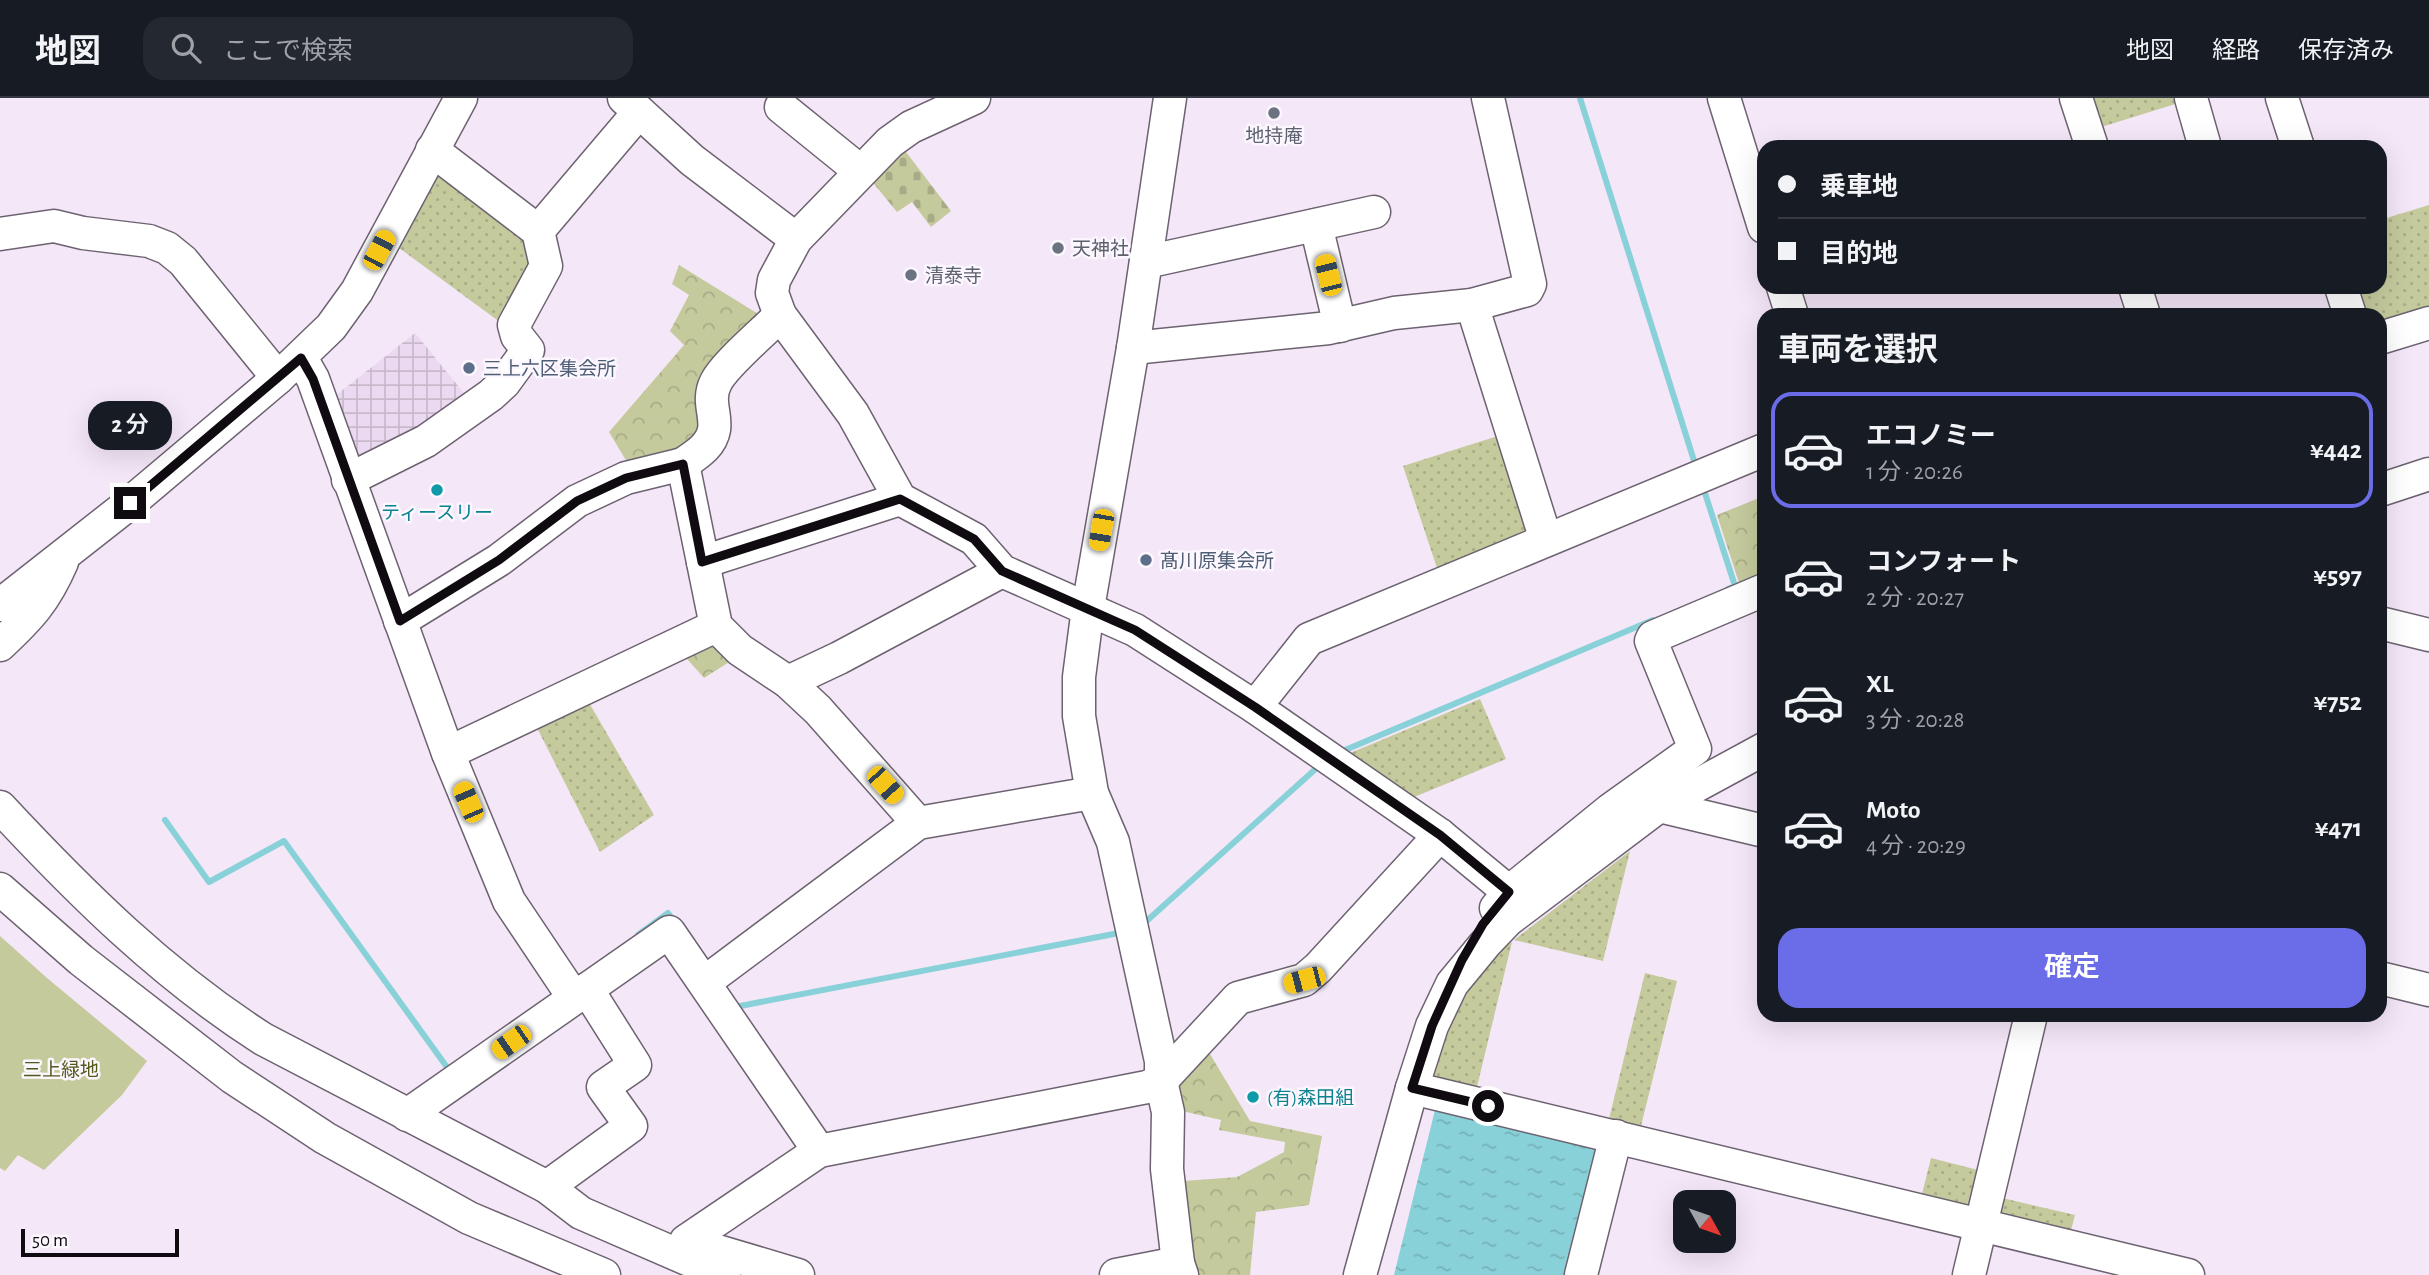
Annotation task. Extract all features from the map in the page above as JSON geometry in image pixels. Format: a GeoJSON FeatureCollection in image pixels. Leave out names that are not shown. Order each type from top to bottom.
{"type":"FeatureCollection","features":[{"type":"Feature","properties":{"kind":"street"},"geometry":{"type":"LineString","coordinates":[[0,604],[130,503],[290,368],[331,327],[357,291],[461,98]]}},
{"type":"Feature","properties":{"kind":"street"},"geometry":{"type":"LineString","coordinates":[[975,98],[911,127],[890,142],[796,239],[774,280],[772,293],[780,315],[853,414],[900,499],[974,539],[1002,571],[1135,630],[1255,707],[1440,835],[1509,892]]}},
{"type":"Feature","properties":{"kind":"street"},"geometry":{"type":"LineString","coordinates":[[1116,1275],[1180,1269],[1167,1169],[1168,1112],[1161,1081],[1161,1061],[1113,842],[1092,793],[1079,716],[1079,677],[1088,608],[1133,348],[1170,98]]}},
{"type":"Feature","properties":{"kind":"street"},"geometry":{"type":"LineString","coordinates":[[1133,348],[1339,326],[1394,313],[1472,305],[1527,290],[1530,284],[1488,98]]}},
{"type":"Feature","properties":{"kind":"street"},"geometry":{"type":"LineString","coordinates":[[1724,98],[1757,204]]}},
{"type":"Feature","properties":{"kind":"street"},"geometry":{"type":"LineString","coordinates":[[2076,98],[2090,140]]}},
{"type":"Feature","properties":{"kind":"street"},"geometry":{"type":"LineString","coordinates":[[2191,98],[2203,140]]}},
{"type":"Feature","properties":{"kind":"street"},"geometry":{"type":"LineString","coordinates":[[2282,98],[2296,140]]}},
{"type":"Feature","properties":{"kind":"street"},"geometry":{"type":"LineString","coordinates":[[538,232],[631,105],[692,160],[796,239]]}},
{"type":"Feature","properties":{"kind":"street"},"geometry":{"type":"LineString","coordinates":[[780,107],[860,171]]}},
{"type":"Feature","properties":{"kind":"street"},"geometry":{"type":"LineString","coordinates":[[348,480],[426,441],[491,395],[504,383],[528,350],[517,336],[514,325],[546,266],[538,232],[432,150]]}},
{"type":"Feature","properties":{"kind":"street"},"geometry":{"type":"LineString","coordinates":[[1146,262],[1374,212]]}},
{"type":"Feature","properties":{"kind":"street"},"geometry":{"type":"LineString","coordinates":[[1315,225],[1339,326]]}},
{"type":"Feature","properties":{"kind":"street"},"geometry":{"type":"LineString","coordinates":[[0,234],[54,226],[83,233],[149,241],[167,248],[290,368],[313,379],[448,753],[509,901],[635,1065],[603,1087],[631,1126],[547,1186]]}},
{"type":"Feature","properties":{"kind":"street"},"geometry":{"type":"LineString","coordinates":[[1472,305],[1546,540]]}},
{"type":"Feature","properties":{"kind":"street"},"geometry":{"type":"LineString","coordinates":[[400,621],[499,560],[577,501],[626,478],[683,464],[705,447],[715,432],[710,397],[719,377],[780,315]]}},
{"type":"Feature","properties":{"kind":"street"},"geometry":{"type":"LineString","coordinates":[[2387,336],[2429,323]]}},
{"type":"Feature","properties":{"kind":"street"},"geometry":{"type":"LineString","coordinates":[[1255,707],[1309,639],[1757,453]]}},
{"type":"Feature","properties":{"kind":"street"},"geometry":{"type":"LineString","coordinates":[[683,464],[716,626],[740,650],[788,682],[818,710],[918,823]]}},
{"type":"Feature","properties":{"kind":"street"},"geometry":{"type":"LineString","coordinates":[[2387,487],[2429,474]]}},
{"type":"Feature","properties":{"kind":"street"},"geometry":{"type":"LineString","coordinates":[[702,562],[900,499]]}},
{"type":"Feature","properties":{"kind":"street"},"geometry":{"type":"LineString","coordinates":[[0,645],[33,614],[50,590],[66,555]]}},
{"type":"Feature","properties":{"kind":"street"},"geometry":{"type":"LineString","coordinates":[[788,682],[839,658],[1002,571]]}},
{"type":"Feature","properties":{"kind":"street"},"geometry":{"type":"LineString","coordinates":[[1360,1275],[1432,1026],[1462,960],[1483,924],[1509,892],[1610,810],[1695,748],[1651,641],[1653,637],[1757,593]]}},
{"type":"Feature","properties":{"kind":"street"},"geometry":{"type":"LineString","coordinates":[[2387,625],[2429,635]]}},
{"type":"Feature","properties":{"kind":"street"},"geometry":{"type":"LineString","coordinates":[[448,753],[716,626]]}},
{"type":"Feature","properties":{"kind":"street"},"geometry":{"type":"LineString","coordinates":[[1452,984],[1508,920],[1659,806],[1757,754]]}},
{"type":"Feature","properties":{"kind":"street"},"geometry":{"type":"LineString","coordinates":[[705,982],[918,823],[1092,793]]}},
{"type":"Feature","properties":{"kind":"street"},"geometry":{"type":"LineString","coordinates":[[1659,806],[1757,829]]}},
{"type":"Feature","properties":{"kind":"street"},"geometry":{"type":"LineString","coordinates":[[0,807],[57,868],[131,940],[219,1011],[263,1039],[547,1186],[581,1213],[724,1275]]}},
{"type":"Feature","properties":{"kind":"street"},"geometry":{"type":"LineString","coordinates":[[798,1275],[686,1241],[819,1151],[1147,1087],[1161,1081],[1238,998],[1304,980],[1318,968],[1440,835]]}},
{"type":"Feature","properties":{"kind":"street"},"geometry":{"type":"LineString","coordinates":[[0,889],[81,960],[232,1077],[325,1138],[469,1218],[604,1275]]}},
{"type":"Feature","properties":{"kind":"street"},"geometry":{"type":"LineString","coordinates":[[407,1115],[669,932],[819,1151]]}},
{"type":"Feature","properties":{"kind":"street"},"geometry":{"type":"LineString","coordinates":[[2387,980],[2429,990]]}},
{"type":"Feature","properties":{"kind":"street"},"geometry":{"type":"LineString","coordinates":[[1969,1275],[2029,1022]]}},
{"type":"Feature","properties":{"kind":"street"},"geometry":{"type":"LineString","coordinates":[[1412,1088],[2188,1275]]}},
{"type":"Feature","properties":{"kind":"street"},"geometry":{"type":"LineString","coordinates":[[1581,1275],[1616,1136]]}},
{"type":"Feature","properties":{"kind":"shaded area"},"geometry":{"type":"Polygon","coordinates":[[[415,333],[472,403],[353,471],[330,400],[415,333]]]}},
{"type":"Feature","properties":{"kind":"green space"},"geometry":{"type":"Polygon","coordinates":[[[2086,98],[2184,98],[2185,101],[2095,129],[2086,98]]]}},
{"type":"Feature","properties":{"kind":"green space"},"geometry":{"type":"Polygon","coordinates":[[[903,148],[951,211],[931,227],[912,202],[897,212],[870,179],[903,148]]]}},
{"type":"Feature","properties":{"kind":"green space"},"geometry":{"type":"Polygon","coordinates":[[[437,161],[528,232],[538,262],[508,328],[391,242],[437,161]]]}},
{"type":"Feature","properties":{"kind":"green space"},"geometry":{"type":"Polygon","coordinates":[[[2429,205],[2429,313],[2387,327],[2387,308],[2354,308],[2349,294],[2387,294],[2387,218],[2429,205]]]}},
{"type":"Feature","properties":{"kind":"green space"},"geometry":{"type":"Polygon","coordinates":[[[679,265],[768,320],[706,419],[696,445],[630,467],[609,432],[684,345],[670,331],[689,295],[672,284],[679,265]]]}},
{"type":"Feature","properties":{"kind":"green space"},"geometry":{"type":"Polygon","coordinates":[[[1501,435],[1534,538],[1440,577],[1403,466],[1501,435]]]}},
{"type":"Feature","properties":{"kind":"green space"},"geometry":{"type":"Polygon","coordinates":[[[1757,499],[1757,583],[1741,589],[1717,515],[1757,499]]]}},
{"type":"Feature","properties":{"kind":"green space"},"geometry":{"type":"Polygon","coordinates":[[[714,633],[737,657],[704,678],[680,651],[714,633]]]}},
{"type":"Feature","properties":{"kind":"green space"},"geometry":{"type":"Polygon","coordinates":[[[584,694],[654,815],[600,852],[533,720],[584,694]]]}},
{"type":"Feature","properties":{"kind":"green space"},"geometry":{"type":"Polygon","coordinates":[[[1480,699],[1506,759],[1407,800],[1343,756],[1480,699]]]}},
{"type":"Feature","properties":{"kind":"green space"},"geometry":{"type":"Polygon","coordinates":[[[1630,851],[1603,961],[1514,940],[1630,851]]]}},
{"type":"Feature","properties":{"kind":"green space","name":"三上緑地"},"geometry":{"type":"Polygon","coordinates":[[[0,936],[147,1061],[122,1095],[44,1170],[18,1155],[5,1171],[0,1168],[0,936]]]}},
{"type":"Feature","properties":{"kind":"green space"},"geometry":{"type":"Polygon","coordinates":[[[1512,942],[1475,1095],[1429,1079],[1440,1027],[1494,954],[1512,942]]]}},
{"type":"Feature","properties":{"kind":"green space"},"geometry":{"type":"Polygon","coordinates":[[[1645,973],[1677,981],[1639,1134],[1607,1127],[1645,973]]]}},
{"type":"Feature","properties":{"kind":"green space"},"geometry":{"type":"Polygon","coordinates":[[[1207,1049],[1250,1121],[1322,1136],[1309,1205],[1256,1212],[1250,1275],[1198,1275],[1192,1262],[1184,1181],[1237,1177],[1284,1152],[1285,1142],[1219,1130],[1221,1120],[1182,1111],[1175,1086],[1207,1049]]]}},
{"type":"Feature","properties":{"kind":"green space"},"geometry":{"type":"Polygon","coordinates":[[[1931,1158],[1986,1172],[1976,1216],[1920,1202],[1931,1158]]]}},
{"type":"Feature","properties":{"kind":"green space"},"geometry":{"type":"Polygon","coordinates":[[[1994,1196],[2075,1215],[2069,1238],[1989,1219],[1994,1196]]]}},
{"type":"Feature","properties":{"kind":"water"},"geometry":{"type":"Polygon","coordinates":[[[1437,1102],[1606,1143],[1574,1275],[1394,1275],[1437,1102]]]}},
{"type":"Feature","properties":{"kind":"waterway"},"geometry":{"type":"LineString","coordinates":[[1580,98],[1696,467]]}},
{"type":"Feature","properties":{"kind":"waterway"},"geometry":{"type":"LineString","coordinates":[[1702,484],[1735,586],[1728,589]]}},
{"type":"Feature","properties":{"kind":"waterway"},"geometry":{"type":"LineString","coordinates":[[1338,753],[1653,620]]}},
{"type":"Feature","properties":{"kind":"waterway"},"geometry":{"type":"LineString","coordinates":[[1141,926],[1320,765]]}},
{"type":"Feature","properties":{"kind":"waterway"},"geometry":{"type":"LineString","coordinates":[[165,820],[209,882],[284,841],[449,1070],[452,1067]]}},
{"type":"Feature","properties":{"kind":"waterway"},"geometry":{"type":"LineString","coordinates":[[638,935],[668,913],[675,922]]}},
{"type":"Feature","properties":{"kind":"waterway"},"geometry":{"type":"LineString","coordinates":[[734,1005],[735,1007],[1124,932]]}},
{"type":"Feature","properties":{"kind":"place","name":"地持庵"},"geometry":{"type":"Point","coordinates":[1274,113]}},
{"type":"Feature","properties":{"kind":"place","name":"天神社"},"geometry":{"type":"Point","coordinates":[1058,248]}},
{"type":"Feature","properties":{"kind":"place","name":"清泰寺"},"geometry":{"type":"Point","coordinates":[911,275]}},
{"type":"Feature","properties":{"kind":"place","name":"三上六区集会所"},"geometry":{"type":"Point","coordinates":[469,368]}},
{"type":"Feature","properties":{"kind":"place","name":"ティースリー"},"geometry":{"type":"Point","coordinates":[437,490]}},
{"type":"Feature","properties":{"kind":"place","name":"髙川原集会所"},"geometry":{"type":"Point","coordinates":[1146,560]}},
{"type":"Feature","properties":{"kind":"place","name":"(有)森田組"},"geometry":{"type":"Point","coordinates":[1253,1097]}},
{"type":"Feature","properties":{"kind":"route"},"geometry":{"type":"LineString","coordinates":[[130,503],[301,358],[313,379],[400,621],[499,560],[577,501],[626,478],[667,466],[683,464],[702,562],[900,499],[974,539],[1002,571],[1135,630],[1255,707],[1440,835],[1509,892],[1483,924],[1462,960],[1432,1026],[1412,1088],[1488,1106]]}}]}
